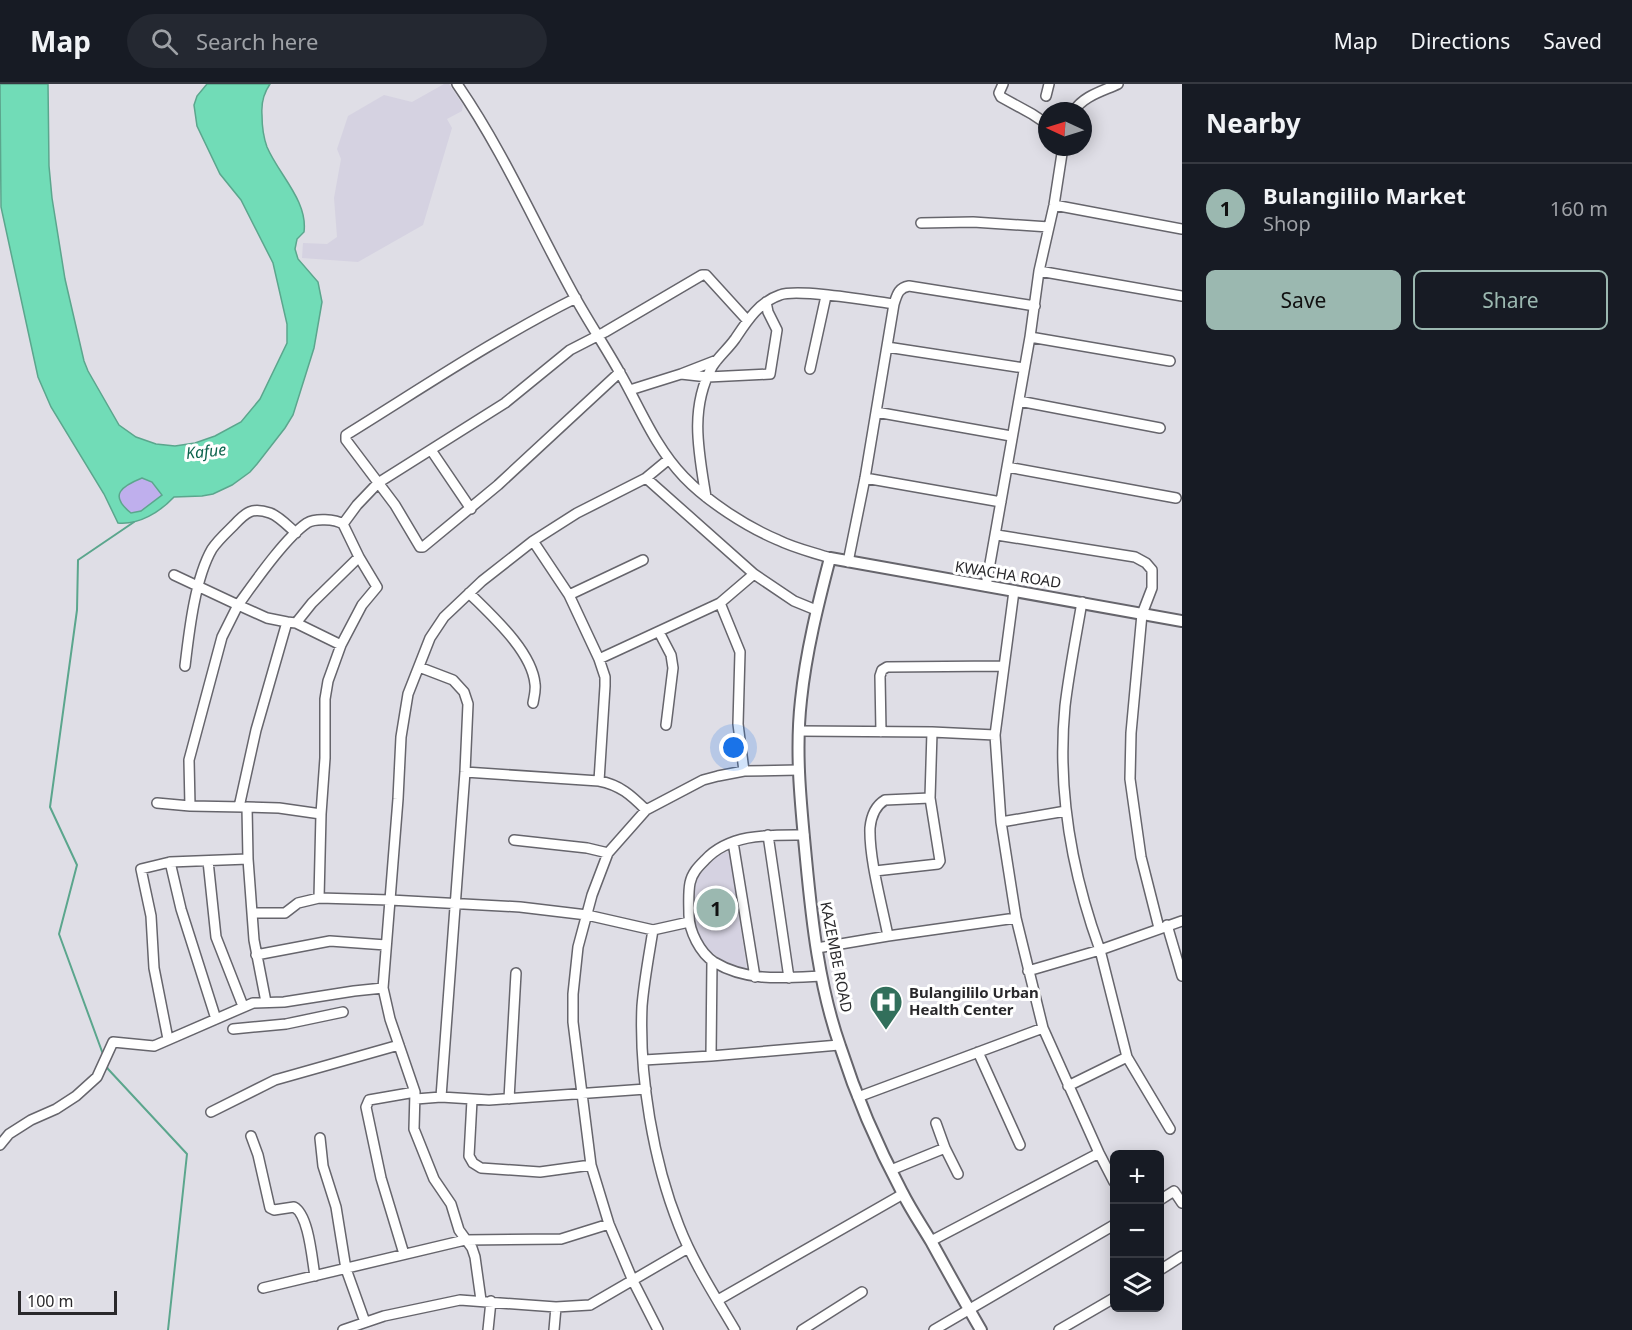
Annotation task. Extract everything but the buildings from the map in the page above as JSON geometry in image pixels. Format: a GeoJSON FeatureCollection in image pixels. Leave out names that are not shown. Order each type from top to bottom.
{"type":"FeatureCollection","features":[{"type":"Feature","properties":{"kind":"main road","name":"KWACHA ROAD"},"geometry":{"type":"LineString","coordinates":[[830,558],[1182,621]]}},
{"type":"Feature","properties":{"kind":"main road","name":"KAZEMBE ROAD"},"geometry":{"type":"LineString","coordinates":[[830,558],[816,610],[801,700],[799,731],[799,770],[804,835],[812,921],[821,976],[839,1045],[858,1097],[903,1194],[981,1330]]}},
{"type":"Feature","properties":{"kind":"street"},"geometry":{"type":"LineString","coordinates":[[457,84],[498,150],[576,298],[620,372],[646,424],[669,459],[684,477],[706,497],[772,538],[830,558]]}},
{"type":"Feature","properties":{"kind":"street"},"geometry":{"type":"LineString","coordinates":[[1003,84],[999,93],[1001,97],[1038,118]]}},
{"type":"Feature","properties":{"kind":"street"},"geometry":{"type":"LineString","coordinates":[[1046,96],[1049,84]]}},
{"type":"Feature","properties":{"kind":"street"},"geometry":{"type":"LineString","coordinates":[[1082,102],[1092,95],[1119,84]]}},
{"type":"Feature","properties":{"kind":"street"},"geometry":{"type":"LineString","coordinates":[[986,586],[997,535],[1011,435],[1030,337],[1039,271],[1062,156]]}},
{"type":"Feature","properties":{"kind":"street"},"geometry":{"type":"LineString","coordinates":[[1054,205],[1182,229]]}},
{"type":"Feature","properties":{"kind":"street"},"geometry":{"type":"LineString","coordinates":[[921,223],[973,222],[1049,227]]}},
{"type":"Feature","properties":{"kind":"street"},"geometry":{"type":"LineString","coordinates":[[1039,271],[1182,296]]}},
{"type":"Feature","properties":{"kind":"street"},"geometry":{"type":"LineString","coordinates":[[343,524],[378,483],[505,403],[570,350],[704,274],[747,320]]}},
{"type":"Feature","properties":{"kind":"street"},"geometry":{"type":"LineString","coordinates":[[848,562],[898,291],[909,286],[1035,306]]}},
{"type":"Feature","properties":{"kind":"street"},"geometry":{"type":"LineString","coordinates":[[706,497],[698,448],[697,425],[700,401],[708,377],[717,360],[727,350],[747,320],[766,302],[785,293],[894,304]]}},
{"type":"Feature","properties":{"kind":"street"},"geometry":{"type":"LineString","coordinates":[[810,369],[826,296]]}},
{"type":"Feature","properties":{"kind":"street"},"geometry":{"type":"LineString","coordinates":[[576,298],[527,323],[346,435],[346,441],[395,505],[420,547],[423,547],[471,509],[620,372]]}},
{"type":"Feature","properties":{"kind":"street"},"geometry":{"type":"LineString","coordinates":[[681,374],[708,377],[770,374],[777,330],[766,302]]}},
{"type":"Feature","properties":{"kind":"street"},"geometry":{"type":"LineString","coordinates":[[1030,337],[1170,361]]}},
{"type":"Feature","properties":{"kind":"street"},"geometry":{"type":"LineString","coordinates":[[887,347],[1024,368]]}},
{"type":"Feature","properties":{"kind":"street"},"geometry":{"type":"LineString","coordinates":[[630,390],[717,360]]}},
{"type":"Feature","properties":{"kind":"street"},"geometry":{"type":"LineString","coordinates":[[1019,401],[1160,428]]}},
{"type":"Feature","properties":{"kind":"street"},"geometry":{"type":"LineString","coordinates":[[876,412],[1011,435]]}},
{"type":"Feature","properties":{"kind":"street"},"geometry":{"type":"LineString","coordinates":[[431,450],[471,509]]}},
{"type":"Feature","properties":{"kind":"street"},"geometry":{"type":"LineString","coordinates":[[488,1330],[486,1301],[475,1257],[459,1230],[451,1204],[434,1179],[414,1129],[415,1096],[390,1019],[384,988],[401,737],[408,694],[430,638],[444,617],[469,593],[533,541],[577,513],[646,478],[669,459]]}},
{"type":"Feature","properties":{"kind":"street"},"geometry":{"type":"LineString","coordinates":[[1007,467],[1176,498]]}},
{"type":"Feature","properties":{"kind":"street"},"geometry":{"type":"LineString","coordinates":[[646,478],[754,574],[794,601],[816,610]]}},
{"type":"Feature","properties":{"kind":"street"},"geometry":{"type":"LineString","coordinates":[[865,478],[1001,502]]}},
{"type":"Feature","properties":{"kind":"street"},"geometry":{"type":"LineString","coordinates":[[185,666],[189,632],[199,586],[212,549],[248,512],[270,513],[296,532]]}},
{"type":"Feature","properties":{"kind":"street"},"geometry":{"type":"LineString","coordinates":[[190,806],[189,760],[222,637],[238,605],[296,532],[312,521],[338,521],[343,524],[377,587],[362,605],[341,645],[328,681],[325,699],[319,898]]}},
{"type":"Feature","properties":{"kind":"street"},"geometry":{"type":"LineString","coordinates":[[997,535],[1135,557],[1146,563],[1152,570],[1152,588],[1142,614],[1131,733],[1130,779],[1141,856],[1163,926],[1182,976]]}},
{"type":"Feature","properties":{"kind":"street"},"geometry":{"type":"LineString","coordinates":[[533,541],[569,595],[605,677],[599,781]]}},
{"type":"Feature","properties":{"kind":"street"},"geometry":{"type":"LineString","coordinates":[[266,1002],[256,955],[243,807],[256,730],[292,623],[359,557]]}},
{"type":"Feature","properties":{"kind":"street"},"geometry":{"type":"LineString","coordinates":[[569,595],[643,560]]}},
{"type":"Feature","properties":{"kind":"street"},"geometry":{"type":"LineString","coordinates":[[599,659],[720,603],[754,574]]}},
{"type":"Feature","properties":{"kind":"street"},"geometry":{"type":"LineString","coordinates":[[174,575],[267,618],[292,623],[341,645]]}},
{"type":"Feature","properties":{"kind":"street"},"geometry":{"type":"LineString","coordinates":[[1014,591],[995,735],[1001,822],[1016,918],[1043,1028],[1110,1174]]}},
{"type":"Feature","properties":{"kind":"street"},"geometry":{"type":"LineString","coordinates":[[469,593],[503,626],[524,655],[536,686],[533,703]]}},
{"type":"Feature","properties":{"kind":"street"},"geometry":{"type":"LineString","coordinates":[[1082,602],[1065,707],[1066,811],[1085,909],[1100,950],[1127,1057],[1170,1129]]}},
{"type":"Feature","properties":{"kind":"street"},"geometry":{"type":"LineString","coordinates":[[720,603],[740,652],[738,724],[744,771]]}},
{"type":"Feature","properties":{"kind":"street"},"geometry":{"type":"LineString","coordinates":[[659,632],[671,655],[673,668],[666,725]]}},
{"type":"Feature","properties":{"kind":"street"},"geometry":{"type":"LineString","coordinates":[[881,732],[880,676],[882,670],[887,667],[1003,666]]}},
{"type":"Feature","properties":{"kind":"street"},"geometry":{"type":"LineString","coordinates":[[419,667],[453,680],[464,692],[468,704],[441,1097]]}},
{"type":"Feature","properties":{"kind":"street"},"geometry":{"type":"LineString","coordinates":[[799,731],[995,735]]}},
{"type":"Feature","properties":{"kind":"street"},"geometry":{"type":"LineString","coordinates":[[875,871],[938,864],[940,861],[930,798],[932,732]]}},
{"type":"Feature","properties":{"kind":"street"},"geometry":{"type":"LineString","coordinates":[[658,1330],[633,1281],[609,1224],[591,1165],[573,1022],[573,994],[578,947],[608,853],[646,810],[703,780],[744,771],[799,770]]}},
{"type":"Feature","properties":{"kind":"street"},"geometry":{"type":"LineString","coordinates":[[465,772],[612,783],[623,789],[646,810]]}},
{"type":"Feature","properties":{"kind":"street"},"geometry":{"type":"LineString","coordinates":[[888,936],[875,871],[870,829],[877,808],[885,800],[930,798]]}},
{"type":"Feature","properties":{"kind":"street"},"geometry":{"type":"LineString","coordinates":[[157,803],[279,808],[321,814]]}},
{"type":"Feature","properties":{"kind":"street"},"geometry":{"type":"LineString","coordinates":[[1001,822],[1066,811]]}},
{"type":"Feature","properties":{"kind":"street"},"geometry":{"type":"LineString","coordinates":[[768,835],[789,978]]}},
{"type":"Feature","properties":{"kind":"street"},"geometry":{"type":"LineString","coordinates":[[804,835],[768,835],[733,842],[710,855],[695,870],[690,883],[689,922],[698,944],[712,961],[736,972],[755,976],[789,978],[821,976]]}},
{"type":"Feature","properties":{"kind":"street"},"geometry":{"type":"LineString","coordinates":[[514,840],[587,848],[608,853]]}},
{"type":"Feature","properties":{"kind":"street"},"geometry":{"type":"LineString","coordinates":[[733,842],[755,976]]}},
{"type":"Feature","properties":{"kind":"street"},"geometry":{"type":"LineString","coordinates":[[168,1039],[156,979],[151,916],[141,871],[143,867],[170,862],[248,859]]}},
{"type":"Feature","properties":{"kind":"street"},"geometry":{"type":"LineString","coordinates":[[208,861],[216,937],[243,1006]]}},
{"type":"Feature","properties":{"kind":"street"},"geometry":{"type":"LineString","coordinates":[[170,862],[181,909],[216,1019]]}},
{"type":"Feature","properties":{"kind":"street"},"geometry":{"type":"LineString","coordinates":[[252,913],[285,913],[298,903],[319,898],[520,907],[587,915],[653,930],[689,922]]}},
{"type":"Feature","properties":{"kind":"street"},"geometry":{"type":"LineString","coordinates":[[818,948],[1016,918]]}},
{"type":"Feature","properties":{"kind":"street"},"geometry":{"type":"LineString","coordinates":[[1028,971],[1100,950],[1182,921]]}},
{"type":"Feature","properties":{"kind":"street"},"geometry":{"type":"LineString","coordinates":[[653,930],[642,1008],[646,1089],[660,1165],[678,1225],[688,1248],[735,1330]]}},
{"type":"Feature","properties":{"kind":"street"},"geometry":{"type":"LineString","coordinates":[[256,955],[330,941],[386,945]]}},
{"type":"Feature","properties":{"kind":"street"},"geometry":{"type":"LineString","coordinates":[[711,1056],[712,961]]}},
{"type":"Feature","properties":{"kind":"street"},"geometry":{"type":"LineString","coordinates":[[509,1099],[516,973]]}},
{"type":"Feature","properties":{"kind":"street"},"geometry":{"type":"LineString","coordinates":[[0,1145],[9,1134],[31,1120],[56,1109],[97,1077],[113,1042],[154,1046],[243,1006],[384,988]]}},
{"type":"Feature","properties":{"kind":"street"},"geometry":{"type":"LineString","coordinates":[[296,1001],[300,1022]]}},
{"type":"Feature","properties":{"kind":"street"},"geometry":{"type":"LineString","coordinates":[[233,1029],[300,1022],[342,1012]]}},
{"type":"Feature","properties":{"kind":"street"},"geometry":{"type":"LineString","coordinates":[[858,1097],[1043,1028]]}},
{"type":"Feature","properties":{"kind":"street"},"geometry":{"type":"LineString","coordinates":[[211,1112],[275,1080],[399,1045]]}},
{"type":"Feature","properties":{"kind":"street"},"geometry":{"type":"LineString","coordinates":[[644,1059],[711,1056],[839,1045]]}},
{"type":"Feature","properties":{"kind":"street"},"geometry":{"type":"LineString","coordinates":[[978,1052],[1020,1145]]}},
{"type":"Feature","properties":{"kind":"street"},"geometry":{"type":"LineString","coordinates":[[1068,1086],[1127,1057]]}},
{"type":"Feature","properties":{"kind":"street"},"geometry":{"type":"LineString","coordinates":[[404,1254],[381,1178],[366,1107],[369,1100],[415,1096],[472,1100],[509,1099],[646,1089]]}},
{"type":"Feature","properties":{"kind":"street"},"geometry":{"type":"LineString","coordinates":[[472,1100],[469,1156],[473,1163],[481,1168],[540,1172],[591,1165]]}},
{"type":"Feature","properties":{"kind":"street"},"geometry":{"type":"LineString","coordinates":[[936,1123],[958,1174]]}},
{"type":"Feature","properties":{"kind":"street"},"geometry":{"type":"LineString","coordinates":[[251,1136],[260,1161],[270,1208],[274,1210],[294,1207],[300,1211],[307,1231],[315,1276]]}},
{"type":"Feature","properties":{"kind":"street"},"geometry":{"type":"LineString","coordinates":[[320,1138],[323,1166],[336,1207],[346,1269],[365,1322]]}},
{"type":"Feature","properties":{"kind":"street"},"geometry":{"type":"LineString","coordinates":[[891,1170],[945,1148]]}},
{"type":"Feature","properties":{"kind":"street"},"geometry":{"type":"LineString","coordinates":[[931,1240],[1099,1153]]}},
{"type":"Feature","properties":{"kind":"street"},"geometry":{"type":"LineString","coordinates":[[1164,1198],[1178,1189],[1182,1203]]}},
{"type":"Feature","properties":{"kind":"street"},"geometry":{"type":"LineString","coordinates":[[718,1300],[903,1194]]}},
{"type":"Feature","properties":{"kind":"street"},"geometry":{"type":"LineString","coordinates":[[263,1288],[465,1240],[561,1239],[609,1224]]}},
{"type":"Feature","properties":{"kind":"street"},"geometry":{"type":"LineString","coordinates":[[934,1330],[1110,1226]]}},
{"type":"Feature","properties":{"kind":"street"},"geometry":{"type":"LineString","coordinates":[[343,1330],[384,1316],[454,1301],[486,1301],[556,1307],[590,1305],[688,1248]]}},
{"type":"Feature","properties":{"kind":"street"},"geometry":{"type":"LineString","coordinates":[[1164,1267],[1182,1256]]}},
{"type":"Feature","properties":{"kind":"street"},"geometry":{"type":"LineString","coordinates":[[802,1330],[862,1292]]}},
{"type":"Feature","properties":{"kind":"street"},"geometry":{"type":"LineString","coordinates":[[1059,1330],[1110,1300]]}},
{"type":"Feature","properties":{"kind":"street"},"geometry":{"type":"LineString","coordinates":[[554,1330],[556,1307]]}},
{"type":"Feature","properties":{"kind":"shaded area"},"geometry":{"type":"Polygon","coordinates":[[[444,84],[449,84],[463,105],[462,111],[447,119],[452,128],[423,225],[358,262],[302,258],[303,243],[327,244],[337,237],[334,198],[341,159],[337,149],[348,116],[384,95],[412,102],[444,84]]]}},
{"type":"Feature","properties":{"kind":"shaded area"},"geometry":{"type":"Polygon","coordinates":[[[142,478],[152,482],[162,495],[141,511],[131,513],[120,501],[120,492],[129,484],[142,478]]]}},
{"type":"Feature","properties":{"kind":"shaded area"},"geometry":{"type":"Polygon","coordinates":[[[729,851],[747,970],[722,960],[710,951],[700,937],[694,919],[697,878],[717,856],[729,851]]]}},
{"type":"Feature","properties":{"kind":"water","name":"Kafue"},"geometry":{"type":"Polygon","coordinates":[[[0,84],[48,84],[49,166],[52,198],[65,279],[88,371],[119,425],[136,437],[156,444],[175,446],[195,443],[215,436],[241,422],[260,399],[287,343],[287,324],[273,263],[241,200],[220,174],[197,126],[194,105],[197,96],[207,84],[270,84],[264,95],[262,106],[265,139],[272,157],[292,188],[302,210],[304,232],[297,239],[295,249],[298,259],[318,282],[322,302],[314,348],[293,415],[250,472],[232,485],[213,494],[174,497],[162,508],[141,520],[118,523],[104,494],[51,407],[38,377],[1,207],[0,84]],[[142,478],[124,488],[119,496],[124,507],[131,513],[141,511],[162,495],[152,482],[142,478]]]}},
{"type":"Feature","properties":{"kind":"waterway"},"geometry":{"type":"LineString","coordinates":[[104,1057],[59,934],[77,865],[50,807],[77,610],[78,560],[134,522]]}},
{"type":"Feature","properties":{"kind":"waterway"},"geometry":{"type":"LineString","coordinates":[[106,1065],[187,1154],[168,1330]]}},
{"type":"Feature","properties":{"kind":"place","name":"Bulangililo Market"},"geometry":{"type":"Point","coordinates":[716,908]}},
{"type":"Feature","properties":{"kind":"place","name":"Bulangililo Urban Health Center"},"geometry":{"type":"Point","coordinates":[886,1031]}}]}
